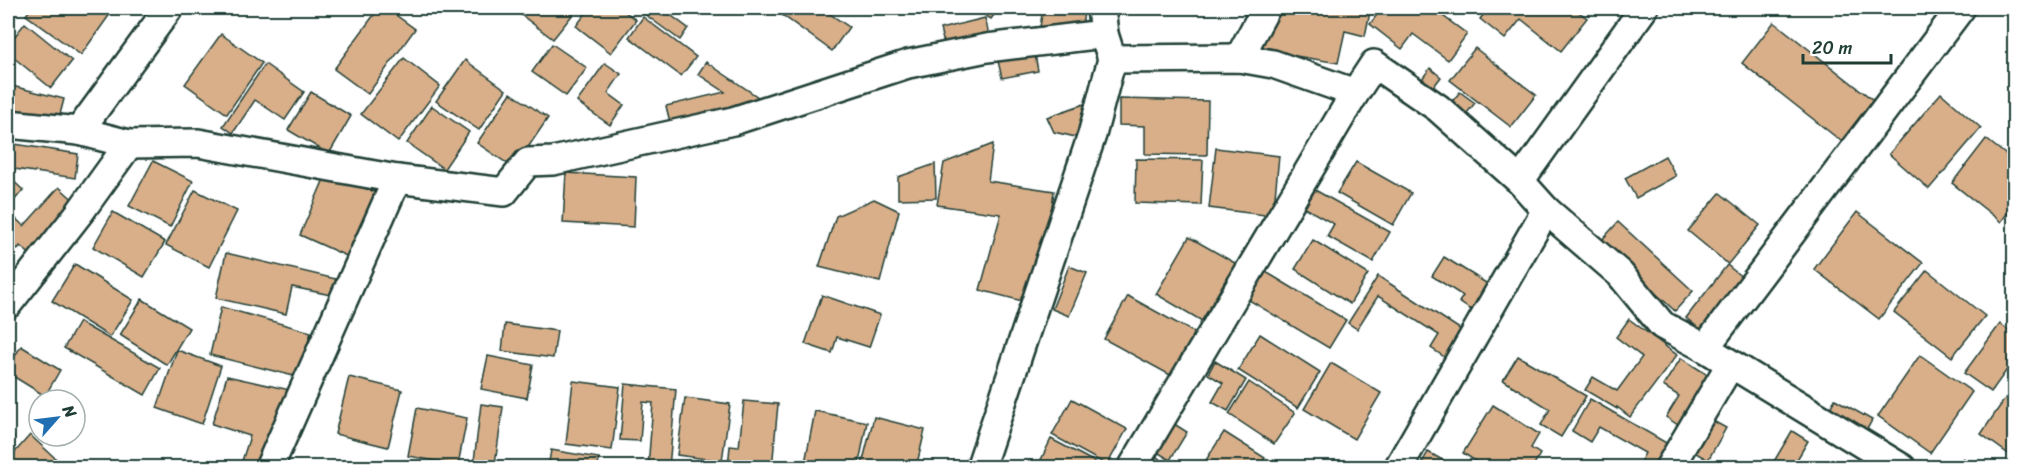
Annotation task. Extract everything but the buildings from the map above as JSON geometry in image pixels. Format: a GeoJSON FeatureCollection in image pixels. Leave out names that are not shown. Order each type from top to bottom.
{"type":"FeatureCollection","features":[{"type":"Feature","properties":{"kind":"street"},"geometry":{"type":"LineString","coordinates":[[79,131],[169,8]]}},
{"type":"Feature","properties":{"kind":"street"},"geometry":{"type":"LineString","coordinates":[[1239,58],[1266,8]]}},
{"type":"Feature","properties":{"kind":"street"},"geometry":{"type":"LineString","coordinates":[[1520,181],[1644,8]]}},
{"type":"Feature","properties":{"kind":"street"},"geometry":{"type":"LineString","coordinates":[[1705,348],[1960,8]]}},
{"type":"Feature","properties":{"kind":"street"},"geometry":{"type":"LineString","coordinates":[[8,124],[79,131],[129,144],[198,143],[397,179],[504,192],[528,162],[554,160],[733,121],[908,64],[987,48],[1106,33],[1273,64],[1355,93]]}},
{"type":"Feature","properties":{"kind":"street"},"geometry":{"type":"LineString","coordinates":[[980,468],[1092,135],[1106,33]]}},
{"type":"Feature","properties":{"kind":"street"},"geometry":{"type":"LineString","coordinates":[[1132,468],[1374,64],[1438,108],[1520,181],[1546,210],[1620,273],[1662,325],[1705,348],[1902,468]]}},
{"type":"Feature","properties":{"kind":"street"},"geometry":{"type":"LineString","coordinates":[[8,304],[81,212],[129,144]]}},
{"type":"Feature","properties":{"kind":"street"},"geometry":{"type":"LineString","coordinates":[[269,468],[397,179]]}},
{"type":"Feature","properties":{"kind":"street"},"geometry":{"type":"LineString","coordinates":[[1398,468],[1546,210]]}},
{"type":"Feature","properties":{"kind":"street"},"geometry":{"type":"LineString","coordinates":[[1669,468],[1730,365]]}}]}
